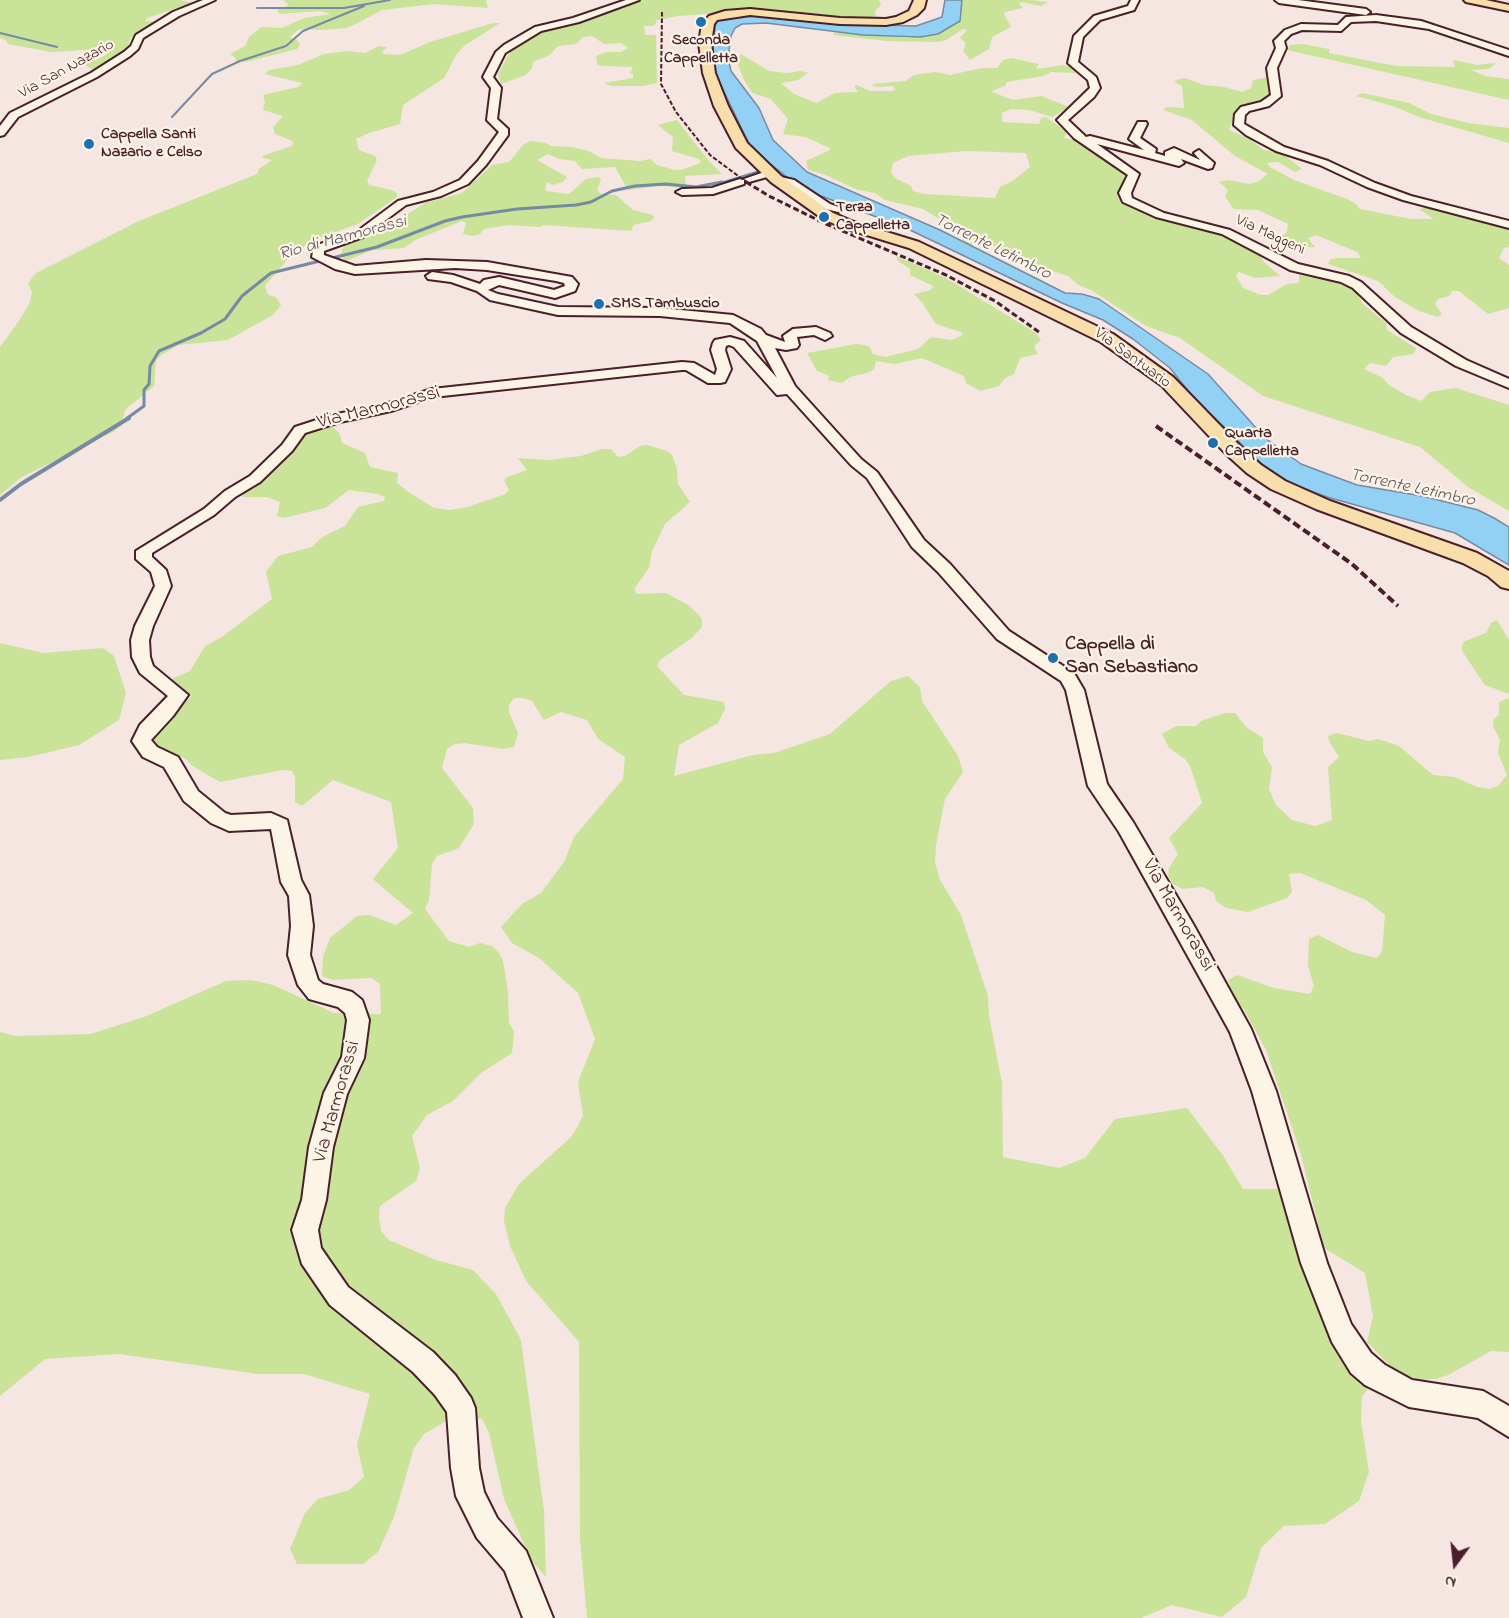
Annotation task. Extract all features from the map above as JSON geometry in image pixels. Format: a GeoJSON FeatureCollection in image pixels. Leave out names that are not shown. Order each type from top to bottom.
{"type":"FeatureCollection","features":[{"type":"Feature","properties":{"kind":"main road","name":"Via Santuario"},"geometry":{"type":"LineString","coordinates":[[920,0],[918,8],[913,13],[899,20],[886,22],[840,21],[750,12],[724,14],[710,21],[705,43],[711,83],[741,145],[773,176],[828,216],[849,225],[914,245],[1107,338],[1167,381],[1254,469],[1292,493],[1447,548],[1496,571],[1509,582]]}},
{"type":"Feature","properties":{"kind":"main road"},"geometry":{"type":"LineString","coordinates":[[1470,0],[1509,8]]}},
{"type":"Feature","properties":{"kind":"street","name":"Via San Nazario"},"geometry":{"type":"LineString","coordinates":[[0,133],[14,116],[94,75],[127,54],[140,37],[176,14],[211,0]]}},
{"type":"Feature","properties":{"kind":"street"},"geometry":{"type":"LineString","coordinates":[[482,289],[488,284],[499,281],[555,294],[567,291],[572,284],[557,277],[487,266],[426,264],[355,270],[318,257],[318,249],[358,235],[402,202],[437,194],[464,182],[476,170],[504,131],[492,120],[496,91],[488,77],[501,52],[538,29],[576,20],[635,0]]}},
{"type":"Feature","properties":{"kind":"street"},"geometry":{"type":"LineString","coordinates":[[1135,0],[1131,8],[1097,18],[1079,36],[1073,63],[1089,75],[1095,84],[1092,95],[1063,117],[1063,121],[1075,131],[1098,141],[1179,163],[1169,154],[1171,151],[1176,152],[1194,162],[1208,166],[1199,153]]}},
{"type":"Feature","properties":{"kind":"street"},"geometry":{"type":"LineString","coordinates":[[1279,0],[1349,8],[1430,27],[1509,53]]}},
{"type":"Feature","properties":{"kind":"street"},"geometry":{"type":"LineString","coordinates":[[158,17],[176,14]]}},
{"type":"Feature","properties":{"kind":"street"},"geometry":{"type":"LineString","coordinates":[[1430,27],[1376,18],[1349,19],[1341,28],[1301,27],[1288,32],[1279,41],[1281,48],[1272,68],[1276,96],[1265,104],[1245,110],[1240,114],[1239,124],[1250,133],[1280,149],[1324,164],[1371,185],[1407,198],[1509,225]]}},
{"type":"Feature","properties":{"kind":"street"},"geometry":{"type":"LineString","coordinates":[[1143,124],[1134,139],[1158,156]]}},
{"type":"Feature","properties":{"kind":"street","name":"Via Maggeni"},"geometry":{"type":"LineString","coordinates":[[1075,131],[1078,136],[1134,174],[1125,193],[1127,200],[1136,206],[1187,223],[1226,232],[1294,267],[1345,279],[1357,285],[1406,330],[1461,363],[1509,384]]}},
{"type":"Feature","properties":{"kind":"street"},"geometry":{"type":"LineString","coordinates":[[682,192],[714,190],[744,180],[773,176],[790,182],[826,206],[838,209]]}},
{"type":"Feature","properties":{"kind":"street"},"geometry":{"type":"LineString","coordinates":[[432,276],[453,279],[482,289],[483,292],[494,297],[558,311],[660,312],[733,319],[756,332],[763,339],[769,339],[781,346],[789,346],[793,342],[790,335],[800,332],[807,333],[820,341]]}},
{"type":"Feature","properties":{"kind":"street","name":"Via Marmorassi"},"geometry":{"type":"LineString","coordinates":[[763,339],[780,375],[802,404],[856,462],[872,475],[918,543],[944,568],[1003,635],[1068,677],[1075,690],[1098,786],[1126,827],[1240,1029],[1264,1090],[1314,1263],[1341,1333],[1361,1363],[1375,1375],[1409,1393],[1483,1405],[1509,1423]]}},
{"type":"Feature","properties":{"kind":"street","name":"Via Marmorassi"},"geometry":{"type":"LineString","coordinates":[[538,1618],[516,1561],[487,1528],[470,1497],[465,1468],[461,1408],[445,1385],[423,1362],[339,1296],[321,1271],[308,1246],[305,1230],[314,1200],[321,1147],[336,1093],[354,1059],[358,1020],[354,1007],[344,999],[317,992],[309,986],[299,955],[302,926],[299,895],[291,882],[280,825],[272,821],[229,823],[218,818],[191,796],[171,762],[150,752],[141,741],[147,730],[167,711],[179,695],[146,669],[141,657],[140,640],[163,586],[158,570],[144,559],[144,551],[209,512],[230,494],[255,479],[287,448],[300,430],[337,418],[386,408],[432,393],[682,366],[689,366],[712,380],[720,379],[724,369],[718,350],[720,343],[730,341],[739,344],[789,401],[802,404]]}},
{"type":"Feature","properties":{"kind":"green space"},"geometry":{"type":"Polygon","coordinates":[[[0,0],[180,0],[192,3],[147,18],[145,21],[157,22],[129,40],[129,47],[122,56],[92,69],[85,65],[106,55],[100,49],[51,52],[8,44],[6,40],[0,38],[0,0]]]}},
{"type":"Feature","properties":{"kind":"green space"},"geometry":{"type":"Polygon","coordinates":[[[283,0],[486,0],[488,8],[434,4],[382,10],[346,28],[299,29],[290,37],[298,41],[300,45],[297,49],[246,62],[236,62],[235,57],[230,54],[245,46],[249,37],[261,27],[282,28],[304,18],[331,14],[320,11],[280,14],[277,10],[289,5],[283,0]]]}},
{"type":"Feature","properties":{"kind":"green space"},"geometry":{"type":"Polygon","coordinates":[[[641,0],[879,0],[881,5],[875,11],[876,21],[744,11],[678,16],[657,20],[654,26],[644,26],[645,35],[656,35],[657,83],[643,86],[611,86],[604,83],[633,78],[633,74],[630,73],[633,67],[597,64],[596,56],[606,52],[621,52],[628,48],[621,43],[604,44],[592,36],[583,37],[576,44],[558,46],[550,55],[533,62],[532,68],[526,75],[501,84],[498,74],[511,50],[536,34],[641,0]]]}},
{"type":"Feature","properties":{"kind":"green space"},"geometry":{"type":"Polygon","coordinates":[[[962,0],[1048,2],[1041,6],[1021,2],[1019,3],[1023,8],[1005,12],[1011,27],[992,37],[989,49],[970,60],[963,51],[966,43],[960,38],[967,30],[963,29],[946,40],[938,42],[887,41],[833,35],[835,32],[908,38],[938,34],[960,21],[962,0]]]}},
{"type":"Feature","properties":{"kind":"green space"},"geometry":{"type":"Polygon","coordinates":[[[493,23],[500,23],[464,46],[456,55],[444,78],[403,105],[400,124],[356,139],[359,150],[375,156],[377,160],[367,181],[369,185],[391,190],[397,193],[397,197],[358,224],[321,237],[293,253],[265,286],[268,295],[276,297],[281,305],[273,315],[228,340],[179,345],[161,355],[156,361],[154,386],[125,410],[121,426],[22,477],[0,495],[0,347],[29,304],[32,293],[28,283],[36,273],[139,221],[257,174],[259,169],[272,160],[262,156],[292,146],[293,141],[275,134],[273,127],[283,116],[263,110],[265,102],[263,95],[298,87],[302,83],[265,74],[269,70],[298,65],[324,54],[348,51],[365,53],[379,46],[387,47],[382,52],[384,54],[400,55],[430,42],[493,23]]]}},
{"type":"Feature","properties":{"kind":"green space"},"geometry":{"type":"Polygon","coordinates":[[[1302,44],[1329,49],[1329,53],[1396,66],[1455,67],[1453,60],[1477,65],[1496,63],[1489,69],[1471,70],[1485,76],[1509,79],[1509,100],[1287,50],[1290,45],[1302,44]]]}},
{"type":"Feature","properties":{"kind":"green space"},"geometry":{"type":"Polygon","coordinates":[[[741,54],[769,71],[808,73],[798,80],[781,83],[794,94],[816,103],[835,93],[858,92],[854,86],[857,85],[870,91],[891,91],[895,90],[894,86],[878,87],[873,84],[905,81],[914,75],[936,72],[950,75],[982,68],[997,68],[1003,60],[1011,58],[1039,64],[1036,69],[1064,65],[1076,69],[1079,71],[1076,73],[1051,72],[1043,76],[1007,82],[1005,86],[994,90],[992,92],[1013,100],[1041,96],[1069,107],[1052,117],[1029,110],[1011,109],[1002,113],[1002,122],[1039,124],[1041,118],[1046,117],[1067,132],[1064,138],[1080,141],[1126,170],[1119,197],[1122,202],[1175,222],[1226,235],[1259,252],[1263,261],[1280,276],[1255,278],[1239,272],[1236,275],[1243,288],[1261,295],[1268,295],[1287,284],[1299,283],[1299,274],[1304,273],[1338,280],[1354,288],[1363,304],[1386,323],[1387,330],[1416,348],[1414,354],[1393,357],[1386,366],[1370,363],[1364,369],[1383,378],[1389,385],[1406,395],[1421,401],[1430,392],[1456,388],[1509,405],[1509,511],[1468,487],[1420,447],[1263,396],[1180,338],[1146,326],[1091,290],[1078,285],[1068,276],[1019,260],[981,239],[967,248],[954,243],[963,240],[969,234],[955,229],[923,209],[885,200],[875,193],[858,190],[823,174],[808,170],[806,161],[830,148],[805,137],[783,134],[788,119],[771,99],[752,93],[736,59],[741,54]],[[966,151],[908,156],[893,163],[891,173],[895,178],[911,186],[913,191],[924,194],[995,198],[1000,187],[1014,180],[1030,167],[1026,153],[966,151]]]}},
{"type":"Feature","properties":{"kind":"green space"},"geometry":{"type":"Polygon","coordinates":[[[1267,77],[1272,79],[1271,95],[1265,101],[1237,109],[1229,130],[1249,139],[1264,150],[1276,151],[1284,155],[1302,169],[1295,172],[1278,162],[1267,163],[1270,167],[1294,180],[1347,199],[1360,209],[1411,219],[1434,219],[1419,209],[1429,207],[1509,229],[1509,247],[1504,248],[1499,258],[1509,265],[1509,308],[1488,314],[1459,291],[1452,291],[1449,296],[1438,299],[1435,304],[1442,314],[1438,317],[1419,311],[1395,297],[1378,281],[1328,264],[1331,259],[1361,258],[1357,252],[1316,235],[1308,238],[1315,247],[1286,248],[1281,245],[1280,237],[1287,232],[1288,224],[1258,210],[1234,209],[1225,197],[1228,190],[1219,182],[1228,180],[1250,184],[1268,174],[1235,156],[1192,120],[1163,110],[1167,107],[1184,108],[1182,86],[1174,82],[1179,79],[1185,78],[1204,85],[1242,92],[1251,88],[1253,82],[1251,81],[1267,77]]]}},
{"type":"Feature","properties":{"kind":"green space"},"geometry":{"type":"Polygon","coordinates":[[[1362,93],[1409,103],[1431,114],[1468,123],[1509,128],[1509,143],[1356,96],[1362,93]]]}},
{"type":"Feature","properties":{"kind":"green space"},"geometry":{"type":"Polygon","coordinates":[[[677,120],[722,174],[685,176],[686,188],[658,186],[628,190],[615,167],[582,169],[575,161],[559,159],[548,154],[537,160],[567,177],[563,182],[553,185],[547,182],[545,189],[547,191],[569,194],[586,179],[598,177],[601,179],[597,190],[601,194],[616,195],[633,210],[653,215],[654,218],[651,221],[634,225],[631,231],[509,225],[484,229],[480,234],[474,236],[463,234],[466,223],[462,221],[415,240],[404,248],[373,250],[346,261],[340,255],[344,246],[379,233],[425,203],[462,193],[492,165],[509,162],[524,144],[531,141],[589,151],[601,158],[640,161],[650,159],[657,165],[675,170],[698,164],[701,162],[699,159],[672,151],[673,137],[658,125],[677,120]]]}},
{"type":"Feature","properties":{"kind":"green space"},"geometry":{"type":"Polygon","coordinates":[[[896,256],[946,278],[1036,333],[1041,340],[1034,346],[1038,354],[1020,358],[1014,374],[1004,379],[999,386],[980,391],[966,383],[964,376],[922,358],[895,364],[876,361],[874,369],[870,372],[850,377],[842,383],[828,380],[829,376],[817,371],[807,353],[856,344],[869,346],[873,354],[886,357],[918,349],[931,337],[952,340],[963,335],[961,332],[936,324],[914,294],[931,290],[933,286],[910,275],[910,269],[898,261],[896,256]]]}},
{"type":"Feature","properties":{"kind":"green space"},"geometry":{"type":"Polygon","coordinates":[[[327,426],[333,427],[340,434],[342,443],[365,453],[370,467],[398,473],[397,483],[407,491],[434,508],[450,510],[468,507],[505,494],[509,490],[504,481],[507,477],[527,470],[518,458],[549,460],[581,456],[602,449],[611,449],[618,457],[647,445],[667,451],[672,455],[677,469],[678,484],[690,502],[665,524],[652,551],[649,568],[634,589],[637,594],[666,593],[688,605],[699,615],[702,627],[692,638],[660,660],[657,666],[684,695],[724,702],[725,709],[718,723],[679,745],[674,776],[753,755],[774,753],[830,734],[891,681],[908,676],[920,687],[922,701],[958,756],[963,772],[945,799],[935,862],[940,880],[961,915],[988,996],[989,1016],[1002,1083],[1003,1157],[1059,1168],[1085,1158],[1115,1119],[1187,1108],[1224,1157],[1243,1189],[1287,1189],[1374,1383],[1362,1396],[1361,1421],[1369,1472],[1359,1501],[1325,1524],[1284,1526],[1261,1548],[1246,1597],[1222,1617],[1172,1605],[1141,1618],[587,1618],[580,1539],[579,1342],[526,1281],[510,1246],[504,1221],[505,1208],[519,1184],[571,1137],[578,1126],[583,1115],[578,1082],[595,1039],[578,993],[539,958],[512,943],[501,927],[522,904],[541,893],[564,862],[574,837],[623,779],[625,757],[598,739],[587,720],[561,712],[544,720],[532,701],[523,698],[514,698],[509,705],[509,712],[518,733],[514,747],[503,749],[465,743],[455,744],[447,749],[442,768],[473,808],[474,824],[459,848],[437,856],[432,864],[429,900],[425,909],[449,941],[469,947],[480,943],[492,946],[499,953],[503,961],[508,991],[509,1022],[514,1032],[512,1053],[481,1073],[453,1101],[427,1115],[412,1136],[420,1168],[416,1181],[380,1206],[379,1218],[381,1231],[389,1240],[436,1260],[473,1270],[496,1294],[521,1340],[544,1511],[546,1577],[531,1560],[504,1499],[489,1433],[482,1419],[453,1417],[424,1434],[414,1448],[394,1517],[378,1552],[363,1564],[297,1564],[290,1549],[305,1513],[318,1499],[349,1490],[364,1477],[357,1445],[370,1394],[304,1374],[258,1374],[119,1354],[45,1359],[0,1396],[0,1032],[15,1036],[90,1034],[144,1017],[226,981],[251,980],[273,985],[334,1013],[381,1014],[380,984],[371,978],[332,980],[322,976],[323,957],[330,938],[357,916],[369,915],[396,925],[413,913],[373,879],[398,848],[391,802],[333,780],[302,806],[295,802],[295,778],[292,771],[283,770],[220,782],[191,765],[186,759],[151,742],[151,735],[157,727],[191,697],[172,679],[190,671],[205,646],[222,637],[272,599],[266,572],[278,556],[312,547],[322,537],[345,526],[358,507],[384,501],[385,497],[378,494],[349,490],[325,508],[284,518],[277,516],[280,502],[267,497],[243,497],[243,492],[277,467],[300,437],[311,430],[327,426]]]}},
{"type":"Feature","properties":{"kind":"green space"},"geometry":{"type":"Polygon","coordinates":[[[1497,620],[1509,640],[1509,694],[1485,685],[1462,651],[1465,641],[1486,633],[1491,623],[1497,620]]]}},
{"type":"Feature","properties":{"kind":"green space"},"geometry":{"type":"Polygon","coordinates":[[[0,643],[44,653],[103,648],[114,656],[126,693],[119,720],[79,745],[29,757],[0,760],[0,643]]]}},
{"type":"Feature","properties":{"kind":"green space"},"geometry":{"type":"Polygon","coordinates":[[[1509,698],[1509,1352],[1491,1351],[1448,1375],[1421,1380],[1405,1377],[1391,1367],[1367,1342],[1373,1316],[1365,1273],[1324,1248],[1300,1151],[1266,1050],[1243,1008],[1235,1000],[1228,980],[1237,975],[1274,988],[1310,994],[1314,986],[1308,966],[1309,939],[1318,935],[1352,952],[1377,958],[1382,951],[1385,915],[1366,900],[1300,873],[1289,874],[1292,892],[1287,898],[1248,912],[1226,908],[1216,901],[1214,893],[1203,887],[1183,889],[1173,884],[1168,876],[1169,868],[1178,854],[1169,838],[1202,803],[1190,766],[1185,759],[1169,748],[1162,734],[1176,726],[1196,726],[1201,721],[1225,713],[1235,713],[1246,727],[1263,738],[1263,752],[1272,767],[1269,789],[1276,805],[1292,820],[1315,826],[1332,820],[1328,767],[1339,757],[1328,736],[1337,733],[1369,741],[1378,739],[1399,746],[1433,775],[1455,777],[1477,787],[1489,789],[1498,786],[1507,775],[1498,753],[1500,740],[1493,726],[1494,719],[1499,715],[1499,702],[1509,698]]]}},
{"type":"Feature","properties":{"kind":"water"},"geometry":{"type":"Polygon","coordinates":[[[945,0],[962,0],[960,21],[938,34],[920,37],[863,35],[766,23],[742,24],[735,28],[731,36],[728,58],[731,71],[759,108],[773,140],[807,172],[940,230],[1065,293],[1082,294],[1099,299],[1208,374],[1265,438],[1301,464],[1357,485],[1422,496],[1478,510],[1494,518],[1509,527],[1509,565],[1455,533],[1327,497],[1295,485],[1269,471],[1193,397],[1170,368],[1133,339],[1103,320],[1062,303],[908,229],[803,189],[752,150],[716,75],[713,41],[716,21],[728,17],[751,15],[848,24],[916,26],[942,17],[945,0]]]}},
{"type":"Feature","properties":{"kind":"waterway"},"geometry":{"type":"LineString","coordinates":[[257,8],[344,8],[390,0]]}},
{"type":"Feature","properties":{"kind":"waterway"},"geometry":{"type":"LineString","coordinates":[[172,117],[212,74],[240,61],[286,46],[303,31],[364,6]]}},
{"type":"Feature","properties":{"kind":"waterway"},"geometry":{"type":"LineString","coordinates":[[0,33],[57,47]]}},
{"type":"Feature","properties":{"kind":"waterway","name":"Rio di Marmorassi"},"geometry":{"type":"LineString","coordinates":[[717,184],[763,170]]}},
{"type":"Feature","properties":{"kind":"waterway","name":"Rio di Marmorassi"},"geometry":{"type":"LineString","coordinates":[[126,419],[144,406],[144,390],[149,384],[150,366],[159,351],[201,333],[225,319],[242,296],[271,273],[377,247],[445,221],[462,217],[517,209],[576,205],[591,202],[612,191],[635,186],[666,184],[696,187],[722,182]]}},
{"type":"Feature","properties":{"kind":"waterway","name":"Rio di Marmorassi"},"geometry":{"type":"LineString","coordinates":[[0,500],[21,484],[129,418]]}},
{"type":"Feature","properties":{"kind":"railway"},"geometry":{"type":"LineString","coordinates":[[662,12],[661,84],[676,112],[710,155],[748,183]]}},
{"type":"Feature","properties":{"kind":"railway"},"geometry":{"type":"LineString","coordinates":[[748,183],[826,224],[946,275],[995,301],[1039,332]]}},
{"type":"Feature","properties":{"kind":"railway"},"geometry":{"type":"LineString","coordinates":[[1156,426],[1352,564],[1398,606]]}},
{"type":"Feature","properties":{"kind":"place","name":"Seconda Cappelletta"},"geometry":{"type":"Point","coordinates":[701,22]}},
{"type":"Feature","properties":{"kind":"place","name":"Cappella Santi Nazario e Celso"},"geometry":{"type":"Point","coordinates":[89,144]}},
{"type":"Feature","properties":{"kind":"place","name":"Terza Cappelletta"},"geometry":{"type":"Point","coordinates":[824,217]}},
{"type":"Feature","properties":{"kind":"place","name":"SMS Tambuscio"},"geometry":{"type":"Point","coordinates":[599,304]}},
{"type":"Feature","properties":{"kind":"place","name":"Quarta Cappelletta"},"geometry":{"type":"Point","coordinates":[1213,443]}},
{"type":"Feature","properties":{"kind":"place","name":"Cappella di San Sebastiano"},"geometry":{"type":"Point","coordinates":[1053,658]}},
{"type":"Feature","properties":{"kind":"water label","name":"Torrente Letimbro"},"geometry":{"type":"Point","coordinates":[992,248]}},
{"type":"Feature","properties":{"kind":"water label","name":"Torrente Letimbro"},"geometry":{"type":"Point","coordinates":[1412,489]}}]}
